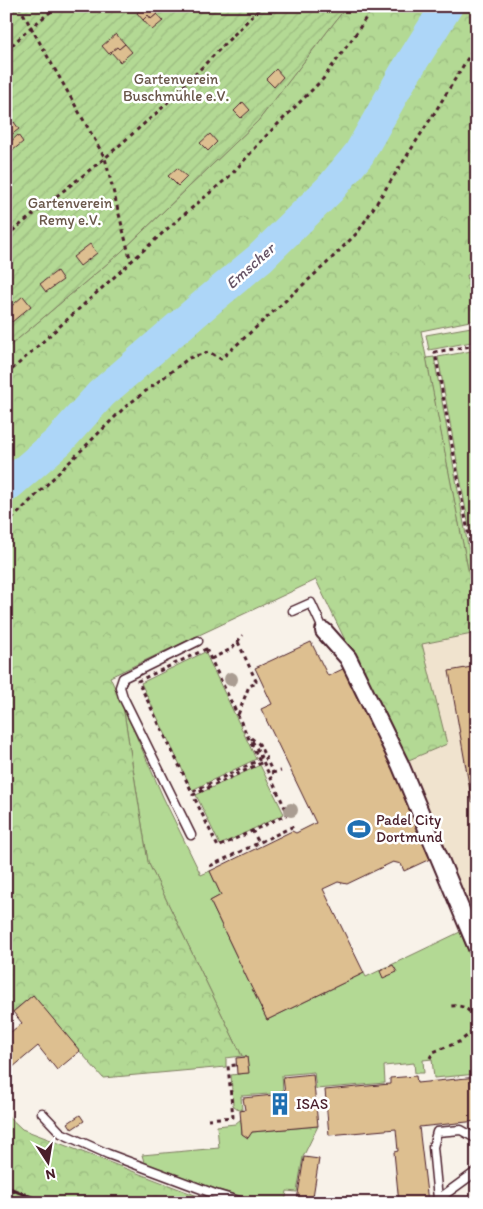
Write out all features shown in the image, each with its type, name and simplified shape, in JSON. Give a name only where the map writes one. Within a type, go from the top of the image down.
[{"type":"street","points":[[324,631],[348,658],[395,755],[477,948]]},
{"type":"lane","points":[[293,611],[311,603],[324,631]]},
{"type":"lane","points":[[191,835],[123,697],[120,687],[124,678],[198,641]]},
{"type":"lane","points":[[42,1113],[61,1133],[100,1151],[215,1194],[245,1203]]},
{"type":"lane","points":[[436,1201],[433,1147],[437,1132],[461,1130],[477,1139]]},
{"type":"lane","points":[[436,1201],[477,1171]]},
{"type":"path","points":[[19,6],[105,158],[131,262]]},
{"type":"path","points":[[6,51],[30,28],[58,6]]},
{"type":"path","points":[[6,236],[105,158],[162,108],[262,6]]},
{"type":"path","points":[[6,375],[231,175],[265,137],[323,79],[373,6]]},
{"type":"path","points":[[6,525],[125,408],[189,358],[209,352],[221,359],[326,264],[358,232],[477,43]]},
{"type":"path","points":[[477,345],[435,352],[477,581]]},
{"type":"path","points":[[211,659],[231,649],[243,635]]},
{"type":"path","points":[[238,642],[257,683],[249,686],[238,715]]},
{"type":"path","points":[[206,649],[238,715],[259,760],[192,792],[138,681],[206,649]]},
{"type":"path","points":[[248,737],[270,773]]},
{"type":"path","points":[[248,737],[258,744],[288,814],[218,846],[194,795],[263,762]]},
{"type":"path","points":[[270,773],[281,771]]},
{"type":"path","points":[[210,866],[294,826]]},
{"type":"path","points":[[252,830],[258,843]]},
{"type":"path","points":[[430,1058],[433,1052],[459,1042],[472,1032],[473,1018],[467,1009],[460,1005],[451,1006]]},
{"type":"path","points":[[208,1119],[233,1118],[228,1066],[236,1065]]},
{"type":"shaded area","points":[[477,633],[477,937],[404,762],[447,744],[421,644]]},
{"type":"green space","points":[[6,6],[347,6],[258,121],[121,252],[6,349]]},
{"type":"green space","points":[[347,6],[477,6],[477,273],[467,275],[475,320],[421,331],[477,615],[477,633],[422,644],[447,744],[404,762],[316,580],[110,677],[123,706],[148,862],[242,1056],[226,1058],[226,1067],[103,1078],[32,996],[6,1017],[6,349],[121,252],[258,121]]},
{"type":"green space","points":[[477,326],[477,341],[429,350],[426,335]]},
{"type":"green space","points":[[477,350],[477,571],[438,357]]},
{"type":"green space","points":[[434,357],[477,596],[477,615],[426,358]]},
{"type":"green space","points":[[205,652],[256,759],[192,790],[141,683]]},
{"type":"green space","points":[[123,706],[163,797],[201,875],[210,871],[221,895],[210,901],[267,1020],[364,973],[366,977],[460,932],[477,973],[477,1074],[434,1078],[432,1059],[423,1060],[424,1073],[415,1073],[414,1063],[384,1066],[385,1083],[316,1089],[314,1072],[282,1075],[283,1093],[241,1096],[242,1110],[233,1105],[231,1075],[248,1073],[247,1057],[242,1056],[148,862]]},
{"type":"green space","points":[[260,765],[284,814],[220,845],[196,795]]},
{"type":"green space","points":[[6,1114],[22,1129],[216,1203],[6,1203]]},
{"type":"green space","points":[[241,1119],[242,1134],[248,1138],[252,1132],[318,1126],[303,1157],[297,1192],[287,1191],[285,1203],[265,1203],[202,1185],[145,1165],[142,1155],[219,1148],[217,1126],[235,1124]]},
{"type":"building","points":[[144,6],[150,6],[157,14],[151,19],[148,15],[143,20],[137,13]]},
{"type":"building","points":[[157,14],[163,21],[152,30],[143,20],[148,15],[151,19]]},
{"type":"building","points":[[116,34],[125,44],[119,49],[117,47],[109,54],[102,46]]},
{"type":"building","points":[[125,44],[132,52],[120,62],[111,52]]},
{"type":"building","points":[[276,69],[283,77],[274,87],[266,79]]},
{"type":"building","points":[[243,102],[250,110],[241,118],[234,111]]},
{"type":"building","points":[[14,122],[19,129],[6,139],[6,128]]},
{"type":"building","points":[[210,134],[217,142],[208,151],[200,143]]},
{"type":"building","points":[[18,135],[23,142],[12,151],[7,145]]},
{"type":"building","points":[[177,168],[187,177],[178,186],[168,176]]},
{"type":"building","points":[[90,244],[97,253],[80,266],[73,257]]},
{"type":"building","points":[[57,271],[63,280],[46,292],[40,284]]},
{"type":"building","points":[[23,296],[31,306],[12,322],[6,315],[6,311]]},
{"type":"building","name":"Padel City Dortmund","points":[[311,642],[328,676],[345,668],[420,825],[415,827],[430,859],[404,871],[401,864],[393,862],[347,884],[338,882],[323,889],[364,973],[267,1020],[210,901],[221,895],[210,871],[292,831],[296,833],[316,823],[261,709],[272,704],[255,668]]},
{"type":"building","points":[[477,666],[477,801],[472,802],[449,671]]},
{"type":"building","points":[[393,965],[397,972],[383,978],[380,971]]},
{"type":"building","points":[[33,995],[80,1051],[57,1070],[38,1046],[6,1073],[6,1036],[22,1023],[13,1012]]},
{"type":"building","points":[[247,1057],[249,1073],[237,1074],[236,1058]]},
{"type":"building","name":"ISAS","points":[[313,1074],[318,1126],[252,1132],[248,1138],[242,1134],[240,1111],[245,1110],[243,1098],[285,1094],[283,1077]]},
{"type":"building","points":[[416,1076],[417,1083],[477,1077],[477,1121],[419,1127],[428,1202],[399,1203],[394,1152],[398,1151],[396,1129],[329,1135],[325,1090],[390,1084],[390,1078]]},
{"type":"building","points":[[80,1115],[84,1121],[72,1129],[68,1123]]},
{"type":"building","points":[[304,1157],[319,1159],[312,1203],[297,1200]]},
{"type":"waterway","name":"Emscher","points":[[6,487],[58,442],[101,394],[260,258],[330,189],[359,154],[403,76],[447,6]]},
{"type":"railway","points":[[6,1187],[46,1203]]},
{"type":"place","name":"Padel City Dortmund","points":[[359,829]]},
{"type":"place","name":"ISAS","points":[[280,1104]]},
{"type":"park label","name":"Gartenverein Buschmühle e.V.","points":[[176,88]]},
{"type":"park label","name":"Gartenverein Remy e.V.","points":[[70,212]]}]
